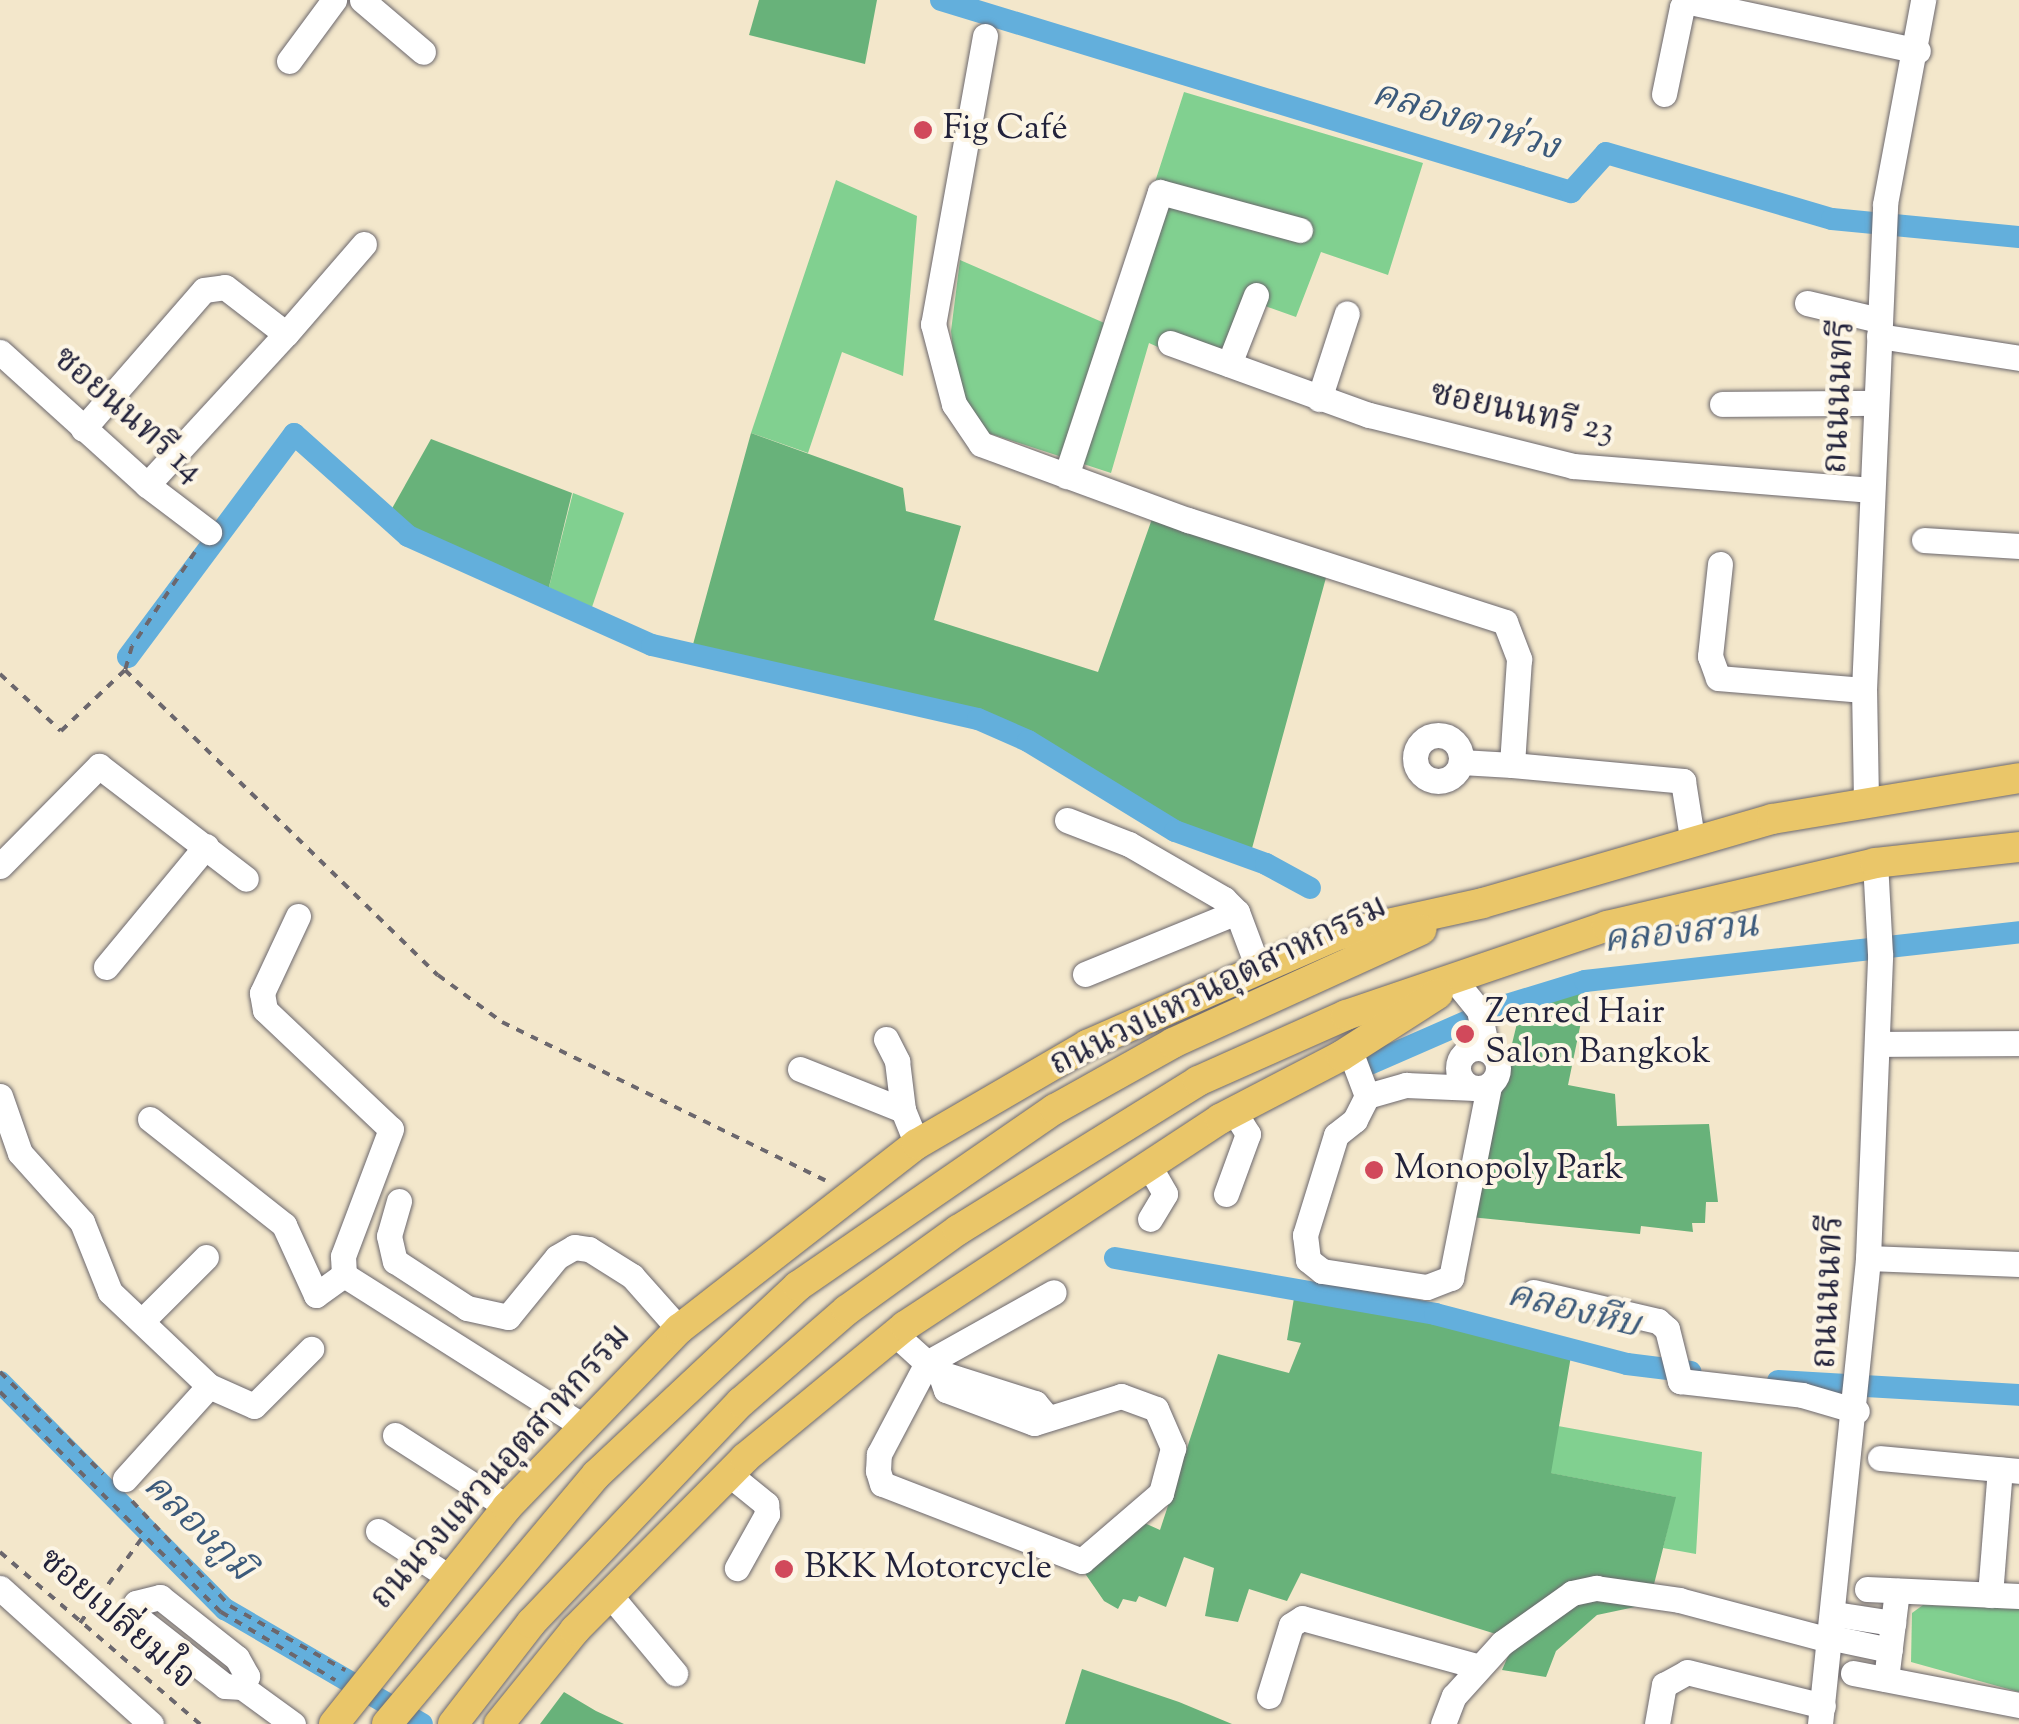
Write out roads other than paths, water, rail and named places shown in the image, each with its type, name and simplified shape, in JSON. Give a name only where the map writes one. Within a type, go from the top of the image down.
[{"type":"main road","name":"ถนนวงแหวนอุตสาหกรรม","points":[[334,1724],[359,1686],[507,1507],[581,1425],[679,1329],[916,1144],[1087,1045],[1338,935],[1483,902],[1692,838],[1866,801],[2019,778]]},
{"type":"main road","points":[[452,1724],[531,1622],[741,1402],[847,1310],[958,1230],[1198,1081],[1487,962],[1752,888],[1875,863],[2019,847]]},
{"type":"main road","name":"ถนนวงแหวนอุตสาหกรรม","points":[[387,1724],[492,1591],[596,1474],[700,1373],[798,1286],[1055,1109],[1173,1043],[1483,902]]},
{"type":"main road","points":[[499,1724],[610,1595],[730,1474],[895,1334],[1148,1164],[1234,1112],[1350,1050],[1487,962]]},
{"type":"street","points":[[289,61],[334,0]]},
{"type":"street","points":[[362,0],[423,52]]},
{"type":"street","name":"ถนนนนทรี","points":[[1866,801],[1864,690],[1885,216],[1918,51],[1922,0]]},
{"type":"street","points":[[1664,94],[1682,7],[1690,2],[1918,51]]},
{"type":"street","points":[[985,36],[938,278],[933,324],[940,368],[954,404],[981,444],[1505,622],[1519,658],[1512,765]]},
{"type":"street","points":[[1066,476],[1160,192],[1300,230]]},
{"type":"street","points":[[147,485],[364,244]]},
{"type":"street","points":[[83,429],[204,290],[225,287],[286,334]]},
{"type":"street","points":[[1229,364],[1256,295]]},
{"type":"street","points":[[1807,303],[1879,328],[2019,358]]},
{"type":"street","points":[[1319,399],[1347,313]]},
{"type":"street","name":"ซอยนนทรี 23","points":[[1170,344],[1319,399],[1573,466],[1872,490]]},
{"type":"street","name":"ซอยนนทรี 14","points":[[0,352],[147,485],[209,532]]},
{"type":"street","points":[[1722,404],[1876,404]]},
{"type":"street","points":[[1924,540],[2019,546]]},
{"type":"street","points":[[1720,564],[1710,656],[1718,678],[1864,690]]},
{"type":"street","points":[[1461,762],[1683,781],[1692,838]]},
{"type":"street","points":[[0,866],[98,766],[246,879]]},
{"type":"street","points":[[1067,820],[1129,844],[1237,912],[1258,968]]},
{"type":"street","points":[[106,967],[206,846]]},
{"type":"street","name":"ถนนนนทรี","points":[[1822,1715],[1859,1395],[1868,1258],[1880,944],[1875,863]]},
{"type":"street","points":[[1085,974],[1237,912]]},
{"type":"street","points":[[298,916],[262,993],[265,1010],[391,1129],[342,1256],[344,1275]]},
{"type":"street","points":[[1367,1096],[1406,1085],[1482,1087],[1498,1074],[1498,1060],[1488,1050],[1480,1014],[1456,982]]},
{"type":"street","points":[[886,1039],[898,1061],[903,1110],[916,1144]]},
{"type":"street","points":[[1878,1044],[2019,1043]]},
{"type":"street","points":[[1350,1050],[1367,1096],[1355,1120],[1336,1135],[1304,1235],[1308,1260],[1322,1271],[1426,1287],[1451,1278],[1482,1087]]},
{"type":"street","points":[[800,1069],[903,1110]]},
{"type":"street","points":[[0,1096],[20,1153],[82,1222],[110,1292],[209,1386],[254,1406],[311,1349]]},
{"type":"street","points":[[1226,1194],[1248,1134],[1234,1112]]},
{"type":"street","points":[[150,1118],[284,1225],[316,1294],[344,1275]]},
{"type":"street","points":[[1148,1164],[1164,1194],[1150,1220]]},
{"type":"street","points":[[400,1202],[389,1236],[395,1261],[467,1308],[508,1318],[558,1258],[574,1248],[589,1249],[632,1276],[679,1329]]},
{"type":"street","points":[[143,1320],[206,1257]]},
{"type":"street","points":[[1868,1258],[2019,1264]]},
{"type":"street","points":[[344,1275],[581,1425]]},
{"type":"street","points":[[895,1334],[933,1368],[946,1390],[1034,1423],[1121,1396],[1156,1410],[1171,1439],[1160,1492],[1082,1562],[882,1484],[879,1454],[933,1368],[1054,1292]]},
{"type":"street","points":[[1534,1292],[1658,1321],[1667,1329],[1674,1368],[1697,1387],[1802,1396],[1859,1395]]},
{"type":"street","points":[[120,1484],[209,1386]]},
{"type":"street","points":[[395,1435],[507,1507]]},
{"type":"street","points":[[1880,1458],[2010,1470],[1990,1595]]},
{"type":"street","points":[[730,1474],[766,1504],[767,1514],[736,1568]]},
{"type":"street","points":[[378,1531],[449,1576]]},
{"type":"street","points":[[0,1588],[151,1724]]},
{"type":"street","points":[[1443,1724],[1476,1666],[1572,1593],[1596,1588],[1834,1631],[1890,1650]]},
{"type":"street","points":[[1867,1589],[2019,1596]]},
{"type":"street","points":[[1886,1679],[1897,1590]]},
{"type":"street","points":[[610,1595],[676,1673]]},
{"type":"street","points":[[1269,1696],[1291,1625],[1302,1618],[1476,1666]]},
{"type":"street","points":[[1834,1631],[1893,1623]]},
{"type":"street","points":[[1656,1724],[1664,1686],[1687,1672],[1822,1715]]},
{"type":"street","points":[[1853,1672],[2019,1705]]},
{"type":"street","points":[[242,1687],[293,1724]]},
{"type":"waterway","name":"คลองตาห่วง","points":[[941,0],[1571,192],[1606,153],[1832,219],[2019,237]]},
{"type":"waterway","points":[[128,657],[294,434],[408,536],[652,645],[978,719],[1028,741],[1175,831],[1266,864],[1310,888]]},
{"type":"waterway","name":"คลองสวน","points":[[1365,1066],[1500,1007],[1585,981],[2019,932]]},
{"type":"waterway","name":"คลองหีบ","points":[[1115,1258],[1435,1314],[1627,1364],[1691,1372]]},
{"type":"waterway","name":"คลองหีบ","points":[[1778,1381],[2019,1395]]},
{"type":"waterway","name":"คลองภูมิ","points":[[0,1382],[225,1609],[422,1724]]},
{"type":"place","name":"Fig Café","points":[[923,130]]},
{"type":"place","name":"Zenred Hair Salon Bangkok","points":[[1465,1034]]},
{"type":"place","name":"Monopoly Park","points":[[1374,1170]]},
{"type":"place","name":"BKK Motorcycle","points":[[784,1569]]}]
